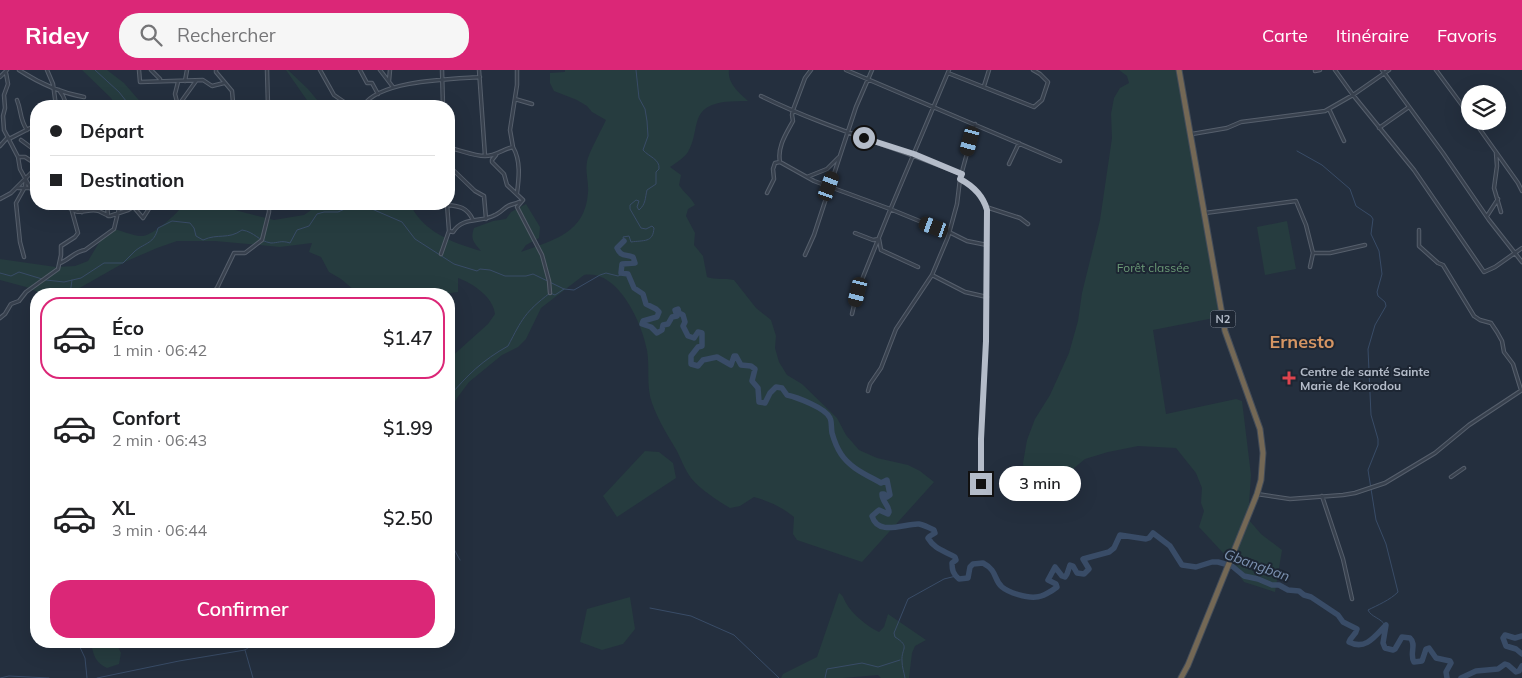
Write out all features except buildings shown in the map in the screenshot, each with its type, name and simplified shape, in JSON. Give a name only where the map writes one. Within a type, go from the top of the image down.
[{"type":"highway","name":"N2","points":[[1180,70],[1225,331],[1260,429],[1262,467],[1257,494],[1188,665],[1181,678]]},
{"type":"street","points":[[19,70],[45,86],[53,86],[64,96],[65,100]]},
{"type":"street","points":[[47,70],[53,86],[55,100]]},
{"type":"street","points":[[140,70],[140,82],[203,80],[212,86],[224,83]]},
{"type":"street","points":[[151,70],[161,80]]},
{"type":"street","points":[[185,81],[187,70]]},
{"type":"street","points":[[216,70],[224,83],[232,91],[233,100]]},
{"type":"street","points":[[267,70],[268,100]]},
{"type":"street","points":[[320,70],[334,95],[341,100]]},
{"type":"street","points":[[360,70],[367,83],[372,83],[378,94]]},
{"type":"street","points":[[380,70],[393,88]]},
{"type":"street","points":[[389,82],[390,70]]},
{"type":"street","points":[[442,70],[443,100]]},
{"type":"street","points":[[479,70],[486,156]]},
{"type":"street","points":[[517,70],[517,85],[510,130],[519,164],[517,193]]},
{"type":"street","points":[[780,162],[779,155],[783,140],[793,121],[793,110],[805,78],[811,70]]},
{"type":"street","points":[[846,70],[1060,161]]},
{"type":"street","points":[[804,256],[814,235],[856,107],[872,70]]},
{"type":"street","points":[[984,86],[990,70]]},
{"type":"street","points":[[852,314],[858,292],[890,209],[935,107],[948,71],[1034,107],[1042,100],[1048,82],[1034,70]]},
{"type":"street","points":[[1316,71],[1320,70]]},
{"type":"street","points":[[1335,70],[1414,170],[1484,272],[1495,267],[1522,248]]},
{"type":"street","points":[[1190,134],[1228,128],[1241,122],[1329,109],[1353,95],[1383,72],[1389,70]]},
{"type":"street","points":[[1436,70],[1461,104]]},
{"type":"street","points":[[0,77],[7,72]]},
{"type":"street","points":[[7,72],[8,84],[4,95],[6,108],[2,129],[9,138],[18,157],[20,169],[30,186]]},
{"type":"street","points":[[1383,72],[1443,153],[1486,216],[1522,262]]},
{"type":"street","points":[[368,100],[393,88],[410,84],[480,77]]},
{"type":"street","points":[[183,100],[197,81]]},
{"type":"street","points":[[176,100],[175,94],[178,82]]},
{"type":"street","points":[[57,89],[70,95],[84,97]]},
{"type":"street","points":[[762,96],[848,133],[914,154],[962,174]]},
{"type":"street","points":[[515,99],[532,104]]},
{"type":"street","points":[[17,100],[20,107],[20,120],[27,130]]},
{"type":"street","points":[[1379,128],[1409,107]]},
{"type":"street","points":[[1329,109],[1344,141]]},
{"type":"street","points":[[868,391],[870,384],[881,368],[896,329],[932,275],[949,232],[957,204],[960,179],[975,124]]},
{"type":"street","points":[[0,146],[9,138],[30,128]]},
{"type":"street","points":[[1480,130],[1522,191]]},
{"type":"street","points":[[21,140],[30,146]]},
{"type":"street","points":[[1010,164],[1019,143]]},
{"type":"street","points":[[455,149],[486,156],[513,147]]},
{"type":"street","points":[[1495,151],[1497,166],[1494,188],[1502,212]]},
{"type":"street","points":[[496,154],[492,162],[504,174],[506,184],[522,200]]},
{"type":"street","points":[[807,177],[827,170],[840,156]]},
{"type":"street","points":[[18,157],[25,157],[30,160]]},
{"type":"street","points":[[780,162],[807,177],[829,186],[949,232],[967,241],[987,245]]},
{"type":"street","points":[[768,193],[774,178],[773,168],[776,163],[780,162]]},
{"type":"street","points":[[455,172],[475,191],[484,196],[486,219]]},
{"type":"street","points":[[0,199],[16,188],[30,175]]},
{"type":"street","points":[[24,257],[20,242],[16,203],[26,187],[26,179]]},
{"type":"street","points":[[960,179],[982,196],[986,206],[986,341],[981,439],[981,484]]},
{"type":"street","points":[[16,188],[30,188]]},
{"type":"street","points":[[449,231],[453,232],[465,221],[482,220],[496,215],[509,205],[522,200]]},
{"type":"street","points":[[522,200],[516,208],[542,255],[550,293]]},
{"type":"street","points":[[1486,216],[1498,200]]},
{"type":"street","points":[[1204,213],[1296,201],[1306,225],[1313,253],[1310,267]]},
{"type":"street","points":[[455,206],[461,206],[468,211],[473,220]]},
{"type":"street","points":[[986,206],[1020,218],[1028,224]]},
{"type":"street","points":[[71,210],[82,212],[98,210],[108,216],[118,214],[124,210]]},
{"type":"street","points":[[32,288],[58,269],[61,246],[78,233],[71,210]]},
{"type":"street","points":[[108,210],[108,216]]},
{"type":"street","points":[[60,263],[85,250],[114,229],[119,210]]},
{"type":"street","points":[[137,210],[144,218],[149,210]]},
{"type":"street","points":[[217,288],[234,253],[245,253],[262,240],[269,210]]},
{"type":"street","points":[[441,254],[449,231],[447,210]]},
{"type":"street","points":[[1257,494],[1290,499],[1355,492],[1386,483],[1427,459],[1469,425],[1521,390],[1513,364],[1504,352],[1498,332],[1491,323],[1474,316],[1443,265],[1438,263],[1419,246],[1419,230]]},
{"type":"street","points":[[856,232],[873,240],[879,240]]},
{"type":"street","points":[[879,240],[881,250],[918,267]]},
{"type":"street","points":[[1313,253],[1330,253],[1365,245]]},
{"type":"street","points":[[932,275],[965,292],[986,297]]},
{"type":"street","points":[[0,318],[11,304],[19,301],[30,289]]},
{"type":"street","points":[[1451,477],[1464,468]]},
{"type":"street","points":[[1322,496],[1343,559],[1352,599]]},
{"type":"green space","points":[[82,70],[107,70],[124,83],[139,100],[112,100]]},
{"type":"green space","points":[[286,70],[308,89],[317,100],[307,100]]},
{"type":"green space","points":[[565,70],[729,70],[732,83],[748,101],[724,102],[705,109],[697,121],[692,144],[688,152],[670,167],[681,175],[679,185],[695,205],[688,209],[686,216],[695,233],[694,245],[703,256],[707,277],[734,280],[756,308],[771,320],[776,336],[775,348],[779,362],[787,375],[802,384],[837,418],[846,435],[859,450],[877,458],[908,465],[920,471],[934,482],[862,562],[797,540],[793,534],[794,517],[765,500],[754,497],[740,506],[730,508],[709,494],[691,478],[660,422],[652,403],[649,390],[647,350],[634,313],[618,289],[607,280],[596,275],[584,275],[541,308],[526,339],[518,347],[502,355],[469,382],[455,402],[455,354],[488,324],[495,314],[491,302],[482,292],[458,278],[458,292],[455,292],[455,288],[352,288],[329,272],[321,257],[309,252],[312,243],[280,247],[215,241],[177,241],[127,261],[80,288],[30,289],[0,280],[0,259],[56,267],[75,266],[88,261],[103,236],[112,229],[143,236],[166,223],[179,210],[235,210],[274,220],[304,215],[311,210],[414,210],[423,222],[440,235],[481,251],[473,238],[474,228],[493,221],[506,219],[511,212],[526,204],[540,227],[539,238],[526,245],[521,252],[556,239],[566,233],[581,217],[586,207],[588,193],[587,162],[606,120],[577,100],[554,91],[550,83],[550,73],[565,72]]},
{"type":"green space","name":"Forêt classée","points":[[1119,70],[1182,70],[1222,304],[1219,317],[1153,330],[1166,414],[1236,399],[1242,401],[1251,475],[1248,519],[1261,534],[1282,550],[1275,592],[1244,582],[1226,556],[1199,527],[1204,511],[1201,503],[1202,488],[1196,473],[1176,448],[1138,446],[1108,452],[1085,459],[1062,478],[1039,477],[1024,471],[1023,463],[1027,440],[1035,419],[1050,395],[1069,353],[1078,321],[1082,293],[1100,220],[1112,138],[1111,114],[1114,98],[1120,88],[1129,83],[1127,76]]},
{"type":"green space","points":[[1287,221],[1296,269],[1265,275],[1257,227]]},
{"type":"green space","points":[[645,451],[659,452],[673,463],[676,478],[617,517],[603,496]]},
{"type":"green space","points":[[839,593],[856,616],[875,630],[879,632],[884,627],[888,614],[926,640],[915,646],[912,653],[909,678],[881,678],[878,675],[843,678],[781,678],[783,674],[817,657]]},
{"type":"green space","points":[[630,597],[635,629],[623,644],[602,650],[580,642],[587,609]]},
{"type":"green space","points":[[93,648],[118,648],[121,653],[119,664],[107,668],[97,661]]},
{"type":"waterway","points":[[95,70],[125,100]]},
{"type":"waterway","name":"Gbangban","points":[[624,240],[623,237],[629,236],[631,242],[647,240],[652,236],[654,228],[652,226],[646,229],[641,228],[630,209],[630,205],[636,200],[639,201],[637,207],[639,210],[641,208],[645,201],[647,190],[656,184],[656,172],[659,169],[656,160],[643,150],[648,136],[647,121],[645,109],[639,98],[636,70]]},
{"type":"waterway","points":[[1297,151],[1322,165],[1350,189],[1356,206],[1373,219],[1371,234],[1379,251],[1382,274],[1377,292],[1386,306],[1375,325],[1368,349],[1371,415],[1378,439],[1378,445],[1368,470],[1376,520],[1386,544],[1398,592],[1388,600],[1368,610],[1385,625]]},
{"type":"waterway","points":[[46,280],[64,282],[81,278],[104,263],[123,263],[135,251],[152,240],[158,228],[172,221],[190,223],[194,228],[196,236],[203,240],[232,235],[242,230],[267,242],[290,243],[297,230],[309,226],[317,214],[342,210]]},
{"type":"waterway","points":[[374,210],[402,222],[415,239],[454,264],[477,271],[480,269],[490,270],[505,276],[533,274],[564,289],[574,290],[606,273],[618,276],[623,274]]},
{"type":"waterway","name":"Gbangban","points":[[624,241],[617,248],[622,254],[633,257],[635,263],[622,264],[621,273],[628,274],[634,288],[643,294],[646,304],[659,312],[657,317],[643,321],[642,324],[651,327],[657,333],[662,330],[663,325],[668,324],[672,317],[677,316],[675,310],[678,309],[679,313],[683,315],[685,322],[683,326],[688,336],[694,338],[698,332],[702,333],[702,346],[698,347],[691,356],[691,364],[698,366],[703,360],[717,357],[731,365],[734,356],[736,356],[741,365],[751,366],[755,369],[752,381],[758,388],[759,402],[765,403],[770,393],[776,387],[782,388],[787,395],[823,410],[830,418],[832,433],[845,459],[859,471],[881,483],[887,480],[890,495],[887,497],[882,494],[889,512],[888,514],[879,510],[872,516],[875,522],[880,526],[892,528],[919,524],[934,530],[935,533],[928,538],[937,548],[955,557],[956,560],[952,563],[952,568],[954,574],[959,579],[968,578],[970,567],[973,564],[983,563],[991,569],[999,584],[1005,589],[1023,596],[1038,597],[1047,594],[1057,587],[1056,584],[1048,580],[1055,567],[1065,577],[1070,565],[1073,566],[1077,573],[1084,574],[1089,569],[1083,559],[1109,552],[1114,548],[1120,535],[1146,539],[1153,533],[1170,546],[1182,565],[1196,567],[1218,562],[1232,566],[1244,576],[1272,585],[1279,585],[1288,590],[1299,591],[1311,597],[1338,615],[1343,622],[1357,629],[1349,642],[1361,645],[1366,643],[1386,625],[1383,643],[1385,648],[1393,650],[1402,637],[1410,638],[1413,643],[1412,656],[1414,662],[1422,661],[1426,649],[1429,648],[1436,658],[1450,661],[1451,663],[1446,672],[1447,678]]},
{"type":"waterway","points":[[0,273],[11,276],[19,272],[42,279]]},
{"type":"waterway","points":[[71,288],[72,280]]},
{"type":"waterway","points":[[455,390],[476,368],[508,346],[521,322],[535,305],[550,293],[555,295],[564,289]]},
{"type":"waterway","points":[[455,551],[460,560]]},
{"type":"waterway","points":[[905,678],[902,661],[904,646],[895,637],[894,633],[908,599],[944,579],[956,576]]},
{"type":"waterway","points":[[650,608],[691,616],[734,635],[779,678]]},
{"type":"waterway","name":"Gbangban","points":[[1522,636],[1515,638],[1505,635],[1503,638],[1506,646],[1516,649],[1522,654]]},
{"type":"waterway","points":[[80,648],[85,658],[87,678]]},
{"type":"waterway","points":[[97,678],[248,648]]},
{"type":"waterway","points":[[245,650],[253,678]]},
{"type":"waterway","points":[[825,678],[827,669],[862,663],[878,667],[900,660]]},
{"type":"waterway","name":"Gbangban","points":[[1461,678],[1476,671],[1498,669],[1505,664],[1516,672],[1522,666]]},
{"type":"waterway","points":[[0,678],[9,676],[49,678]]},
{"type":"place","name":"Centre de santé Sainte Marie de Korodou","points":[[1289,378]]},
{"type":"district","name":"Ernesto","points":[[1302,341]]},
{"type":"route","points":[[864,138],[914,154],[962,174],[960,179],[982,196],[985,203],[987,210],[986,341],[981,439],[981,484]]}]
